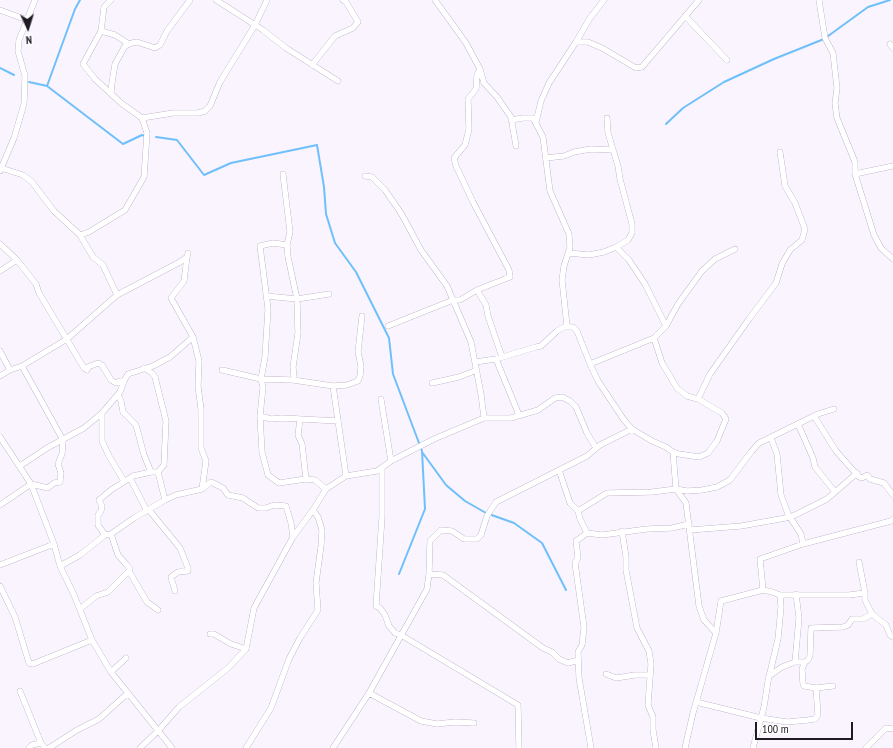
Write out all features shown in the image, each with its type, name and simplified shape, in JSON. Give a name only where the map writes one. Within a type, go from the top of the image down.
[{"type":"street","points":[[35,0],[19,40],[18,51],[25,76],[24,104],[14,138],[1,169],[23,175],[32,182],[54,211],[80,235],[93,257],[103,265],[117,295]]},
{"type":"street","points":[[80,235],[90,232],[125,210],[144,177],[147,132],[142,118],[121,103],[95,79],[83,64],[100,31],[104,7],[111,0]]},
{"type":"street","points":[[111,93],[115,64],[125,46],[137,42],[155,48],[160,45],[167,31],[190,0]]},
{"type":"street","points":[[216,0],[255,25],[286,48],[338,81]]},
{"type":"street","points":[[142,118],[173,113],[198,114],[205,111],[210,106],[220,82],[255,25],[267,0]]},
{"type":"street","points":[[312,65],[335,36],[353,28],[358,22],[346,2],[343,0]]},
{"type":"street","points":[[435,0],[466,43],[480,69],[484,83],[511,117],[516,146]]},
{"type":"street","points":[[536,122],[541,101],[549,83],[604,0]]},
{"type":"street","points":[[576,42],[588,42],[602,48],[636,68],[642,67],[699,0]]},
{"type":"street","points":[[819,0],[825,38],[833,53],[837,88],[835,103],[837,118],[855,162],[855,174],[874,235],[881,248],[893,259]]},
{"type":"street","points":[[0,10],[27,20]]},
{"type":"street","points":[[685,16],[727,60]]},
{"type":"street","points":[[100,31],[115,35],[129,44]]},
{"type":"street","points":[[388,326],[453,300],[460,300],[477,290],[510,277],[509,270],[473,202],[456,166],[454,158],[465,145],[469,129],[468,99],[476,89],[477,75],[480,69]]},
{"type":"street","points":[[511,120],[533,118],[543,137],[550,191],[569,234],[569,253],[564,266],[562,280],[567,326]]},
{"type":"street","points":[[569,253],[589,255],[604,252],[628,240],[632,233],[632,224],[618,166],[608,133],[607,118]]},
{"type":"street","points":[[546,158],[564,156],[574,152],[591,149],[613,150]]},
{"type":"street","points":[[698,399],[710,374],[776,283],[782,264],[790,250],[802,240],[805,229],[795,203],[785,186],[780,152]]},
{"type":"street","points":[[855,174],[893,166]]},
{"type":"street","points":[[283,174],[290,232],[288,257],[297,299],[298,334],[293,367],[293,380]]},
{"type":"street","points":[[365,176],[372,177],[385,190],[401,213],[421,250],[447,286],[471,342],[484,418]]},
{"type":"street","points":[[288,245],[273,243],[260,246],[268,309],[265,357],[261,378],[263,387],[260,416],[262,452],[268,475],[278,483],[306,479],[315,480],[326,489]]},
{"type":"street","points":[[0,244],[17,260],[36,284],[39,293],[84,368],[87,370],[88,367],[98,363],[102,365],[111,380],[116,383],[124,381]]},
{"type":"street","points":[[616,247],[629,260],[645,284],[666,326]]},
{"type":"street","points":[[590,364],[654,338],[666,326],[678,304],[702,270],[715,259],[735,249]]},
{"type":"street","points":[[0,376],[10,370],[22,366],[67,338],[117,295],[180,262],[187,255],[184,281],[171,298],[192,337],[199,361],[198,386],[201,409],[201,448],[206,461],[202,489]]},
{"type":"street","points":[[0,271],[17,260]]},
{"type":"street","points":[[477,290],[486,305],[499,358],[519,415]]},
{"type":"street","points":[[266,296],[297,299],[329,294]]},
{"type":"street","points":[[222,370],[261,378],[293,380],[333,386],[347,385],[358,381],[360,376],[358,352],[362,316]]},
{"type":"street","points":[[475,362],[499,358],[540,346],[558,331],[567,326],[573,327],[590,364],[608,397],[632,429],[673,452],[699,457],[708,453],[718,441],[726,419],[722,413],[698,399],[687,396],[677,388],[662,363],[654,338]]},
{"type":"street","points":[[20,466],[46,448],[84,428],[102,413],[118,395],[128,374],[153,366],[170,357],[192,337]]},
{"type":"street","points":[[0,351],[10,370]]},
{"type":"street","points":[[0,505],[31,484],[48,488],[60,482],[62,473],[58,464],[62,454],[63,440],[22,366]]},
{"type":"street","points":[[144,368],[152,373],[154,377],[166,420],[164,465],[158,472],[133,476],[111,490],[99,500],[102,506],[98,515],[98,525],[108,535],[118,555],[130,570],[129,571],[147,602],[158,610]]},
{"type":"street","points":[[432,382],[459,377],[477,370]]},
{"type":"street","points":[[333,386],[346,476]]},
{"type":"street","points":[[118,395],[123,412],[136,425],[144,455],[151,472]]},
{"type":"street","points":[[140,748],[158,731],[179,706],[228,668],[246,649],[254,608],[293,537],[326,489],[346,476],[377,471],[391,461],[442,435],[484,418],[511,418],[538,410],[555,398],[562,398],[570,401],[576,407],[587,433],[596,448]]},
{"type":"street","points":[[382,399],[391,461]]},
{"type":"street","points":[[578,511],[607,493],[652,492],[676,489],[687,491],[717,487],[730,480],[751,452],[760,443],[814,416],[834,409]]},
{"type":"street","points":[[102,413],[102,441],[108,456],[124,481]]},
{"type":"street","points":[[260,416],[271,419],[282,418],[338,421]]},
{"type":"street","points":[[814,416],[836,451],[859,477],[862,478],[867,475],[870,479],[884,482],[893,496]]},
{"type":"street","points":[[300,420],[298,435],[302,444],[306,479]]},
{"type":"street","points":[[798,424],[816,467],[835,492]]},
{"type":"street","points":[[333,748],[369,694],[427,589],[430,541],[441,530],[452,532],[464,539],[477,539],[481,535],[487,516],[496,502],[587,456],[596,448],[632,429]]},
{"type":"street","points":[[0,437],[31,484],[54,544],[60,566],[80,609],[92,640],[111,672],[172,748]]},
{"type":"street","points":[[771,438],[777,454],[781,495],[791,517],[802,534],[803,544]]},
{"type":"street","points":[[673,452],[676,489],[686,503],[699,606],[704,620],[716,633]]},
{"type":"street","points":[[382,468],[382,517],[376,606],[386,615],[389,626],[395,633],[401,635],[518,704],[519,748]]},
{"type":"street","points":[[559,470],[570,502],[578,511],[587,533]]},
{"type":"street","points":[[158,472],[165,500]]},
{"type":"street","points":[[591,748],[579,678],[578,652],[582,645],[584,627],[575,563],[578,558],[576,540],[587,533],[602,535],[622,531],[741,526],[791,517],[827,498],[857,473]]},
{"type":"street","points":[[130,478],[148,510],[180,548],[188,568],[188,571],[178,572],[171,577],[175,591]]},
{"type":"street","points":[[60,566],[80,555],[108,535],[165,500],[176,495],[202,489],[211,482],[223,488],[228,495],[243,498],[258,508],[266,508],[274,505],[286,506],[292,523],[293,537]]},
{"type":"street","points":[[246,748],[271,708],[289,659],[300,638],[318,610],[316,583],[322,530],[318,517],[313,510]]},
{"type":"street","points":[[762,590],[760,559],[803,544],[891,521],[893,519]]},
{"type":"street","points":[[622,531],[637,628],[649,651],[650,675],[648,705],[653,717],[653,730],[656,748]]},
{"type":"street","points":[[0,565],[54,544]]},
{"type":"street","points":[[859,562],[865,600],[872,614],[886,625],[890,635],[893,637]]},
{"type":"street","points":[[80,609],[96,596],[108,592],[129,571]]},
{"type":"street","points":[[429,574],[442,575],[543,648],[552,652],[559,659],[578,664]]},
{"type":"street","points":[[0,586],[15,617],[29,663],[33,664],[92,640]]},
{"type":"street","points":[[685,748],[696,702],[716,633],[721,601],[762,590],[780,595],[849,595],[865,593]]},
{"type":"street","points":[[795,662],[799,618],[796,594]]},
{"type":"street","points":[[753,748],[764,707],[769,676],[778,638],[781,607],[780,595]]},
{"type":"street","points":[[833,686],[816,688],[807,687],[803,684],[802,669],[810,656],[811,628],[843,627],[848,625],[852,619],[863,619],[872,614]]},
{"type":"street","points":[[210,634],[214,634],[231,644],[246,649]]},
{"type":"street","points":[[111,672],[126,658]]},
{"type":"street","points":[[769,676],[782,667],[795,662],[805,662]]},
{"type":"street","points":[[606,674],[616,678],[650,675]]},
{"type":"street","points":[[696,702],[761,718],[787,722],[815,719],[818,715],[816,688]]},
{"type":"street","points":[[20,691],[41,743],[45,748]]},
{"type":"street","points":[[49,748],[77,730],[99,719],[128,693]]},
{"type":"street","points":[[369,694],[421,721],[437,724],[455,722],[474,723]]},
{"type":"street","points":[[866,748],[886,728],[893,729]]},
{"type":"street","points":[[29,748],[32,745],[41,743]]},
{"type":"waterway","points":[[47,86],[75,9],[80,0]]},
{"type":"waterway","points":[[666,124],[683,108],[724,82],[774,59],[824,39],[868,7],[890,0]]},
{"type":"waterway","points":[[0,68],[14,75]]},
{"type":"waterway","points":[[29,82],[47,86],[123,144],[142,135],[145,136]]},
{"type":"waterway","points":[[156,137],[177,140],[204,175],[231,163],[317,145],[324,187],[326,214],[335,243],[356,272],[389,338],[393,374],[422,451],[425,509],[399,574]]},
{"type":"waterway","points":[[422,452],[446,485],[465,501],[486,513],[514,523],[542,543],[566,590]]}]
